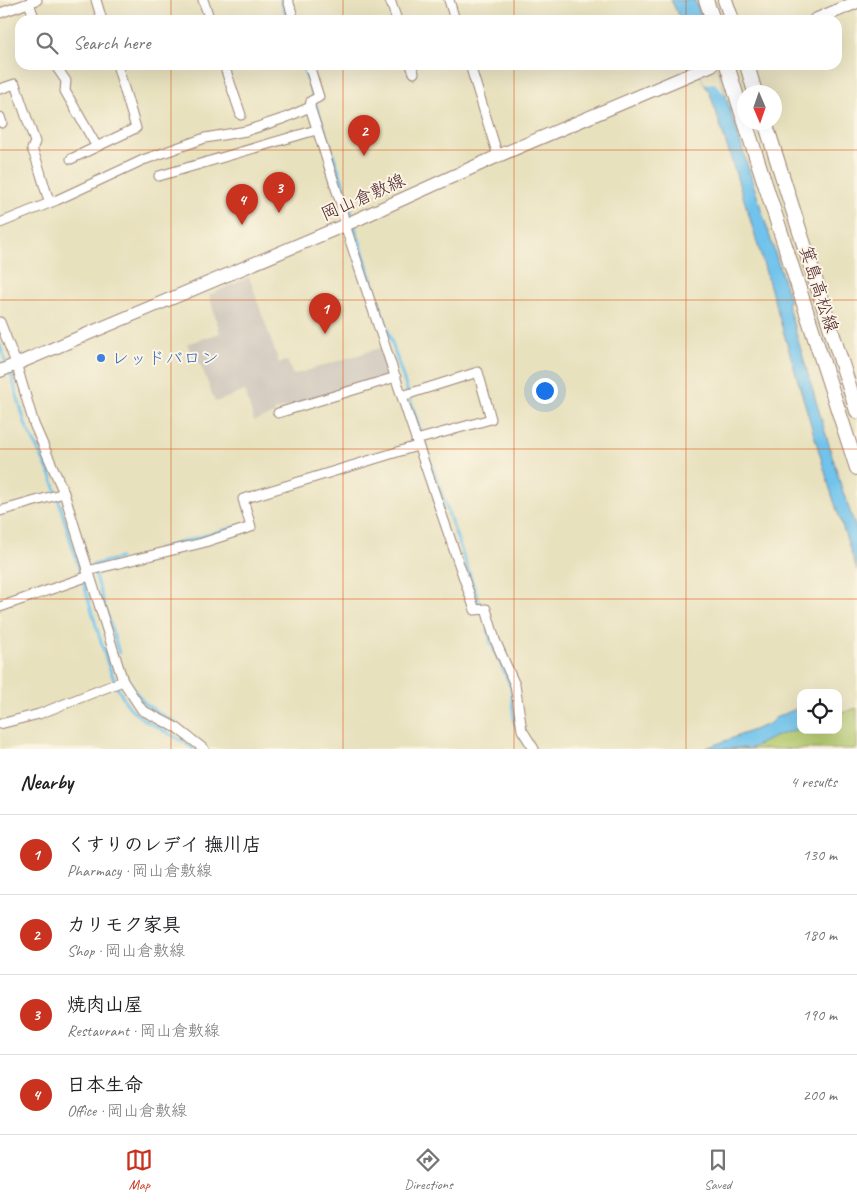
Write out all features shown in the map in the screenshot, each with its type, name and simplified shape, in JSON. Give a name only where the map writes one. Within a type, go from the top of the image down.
[{"type":"main road","points":[[706,0],[711,15]]},
{"type":"main road","points":[[725,0],[730,15]]},
{"type":"main road","points":[[827,15],[857,2]]},
{"type":"main road","name":"岡山倉敷線","points":[[8,367],[701,70]]},
{"type":"main road","name":"箕島高松線","points":[[729,70],[737,96]]},
{"type":"main road","points":[[748,70],[753,85]]},
{"type":"main road","name":"箕島高松線","points":[[748,130],[857,468]]},
{"type":"main road","name":"箕島高松線","points":[[768,130],[857,412]]},
{"type":"street","points":[[96,0],[100,15]]},
{"type":"street","points":[[203,0],[208,15]]},
{"type":"street","points":[[288,0],[292,15]]},
{"type":"street","points":[[390,0],[395,15]]},
{"type":"street","points":[[449,0],[454,15]]},
{"type":"street","points":[[0,13],[33,2],[34,15]]},
{"type":"street","points":[[58,70],[66,81],[65,91],[97,147]]},
{"type":"street","points":[[71,159],[136,128],[119,70]]},
{"type":"street","points":[[226,70],[241,115]]},
{"type":"street","points":[[0,222],[50,203],[143,160],[205,138],[254,128],[285,118],[319,97],[311,70]]},
{"type":"street","points":[[472,70],[498,156]]},
{"type":"street","points":[[0,89],[14,84],[35,142],[32,149],[39,165],[39,173],[50,203]]},
{"type":"street","points":[[313,102],[316,130],[340,202],[350,222],[396,377],[406,395],[419,441],[475,610],[486,609],[495,640],[515,685],[522,730],[534,749]]},
{"type":"street","points":[[159,176],[316,130]]},
{"type":"street","points":[[0,322],[8,367],[34,424],[88,574],[118,683],[142,710],[177,728],[204,749]]},
{"type":"street","points":[[0,607],[88,574],[251,528],[243,499],[491,419],[478,372],[406,395]]},
{"type":"street","points":[[278,413],[396,377]]},
{"type":"street","points":[[0,511],[59,494]]},
{"type":"street","points":[[0,724],[40,714],[118,683]]},
{"type":"shaded area","points":[[249,277],[279,363],[287,361],[293,375],[383,347],[389,370],[387,376],[274,411],[275,414],[254,421],[245,391],[215,402],[202,368],[187,344],[220,333],[209,295]]},
{"type":"green space","points":[[857,708],[857,749],[724,749],[797,727],[797,734],[842,734],[842,713]]},
{"type":"water","points":[[671,0],[695,0],[700,15],[678,15]]},
{"type":"water","points":[[699,70],[718,70],[790,301],[787,303],[842,489],[857,531],[857,570],[831,492],[748,212],[710,93]]},
{"type":"water","points":[[797,709],[797,729],[779,735],[749,749],[704,749],[769,724],[775,718]]},
{"type":"pier","points":[[699,70],[718,70],[725,95],[715,83],[704,84]]},
{"type":"waterway","points":[[281,0],[286,15]]},
{"type":"waterway","points":[[304,70],[347,194],[353,218]]},
{"type":"waterway","points":[[354,224],[424,443],[481,607]]},
{"type":"waterway","points":[[0,345],[7,366]]},
{"type":"waterway","points":[[10,371],[26,426],[52,478],[107,662],[118,688],[128,706],[140,717],[186,743],[193,749]]},
{"type":"waterway","points":[[158,549],[239,526]]},
{"type":"waterway","points":[[119,653],[92,565],[120,558]]},
{"type":"waterway","points":[[488,630],[491,643],[511,688],[514,722],[528,749]]},
{"type":"waterway","points":[[125,675],[145,704],[176,723]]},
{"type":"place","name":"カリモク家具","points":[[364,156]]},
{"type":"place","name":"焼肉山屋","points":[[279,213]]},
{"type":"place","name":"日本生命","points":[[242,225]]},
{"type":"place","name":"くすりのレデイ 撫川店","points":[[325,334]]},
{"type":"place","name":"レッドバロン","points":[[101,358]]}]
